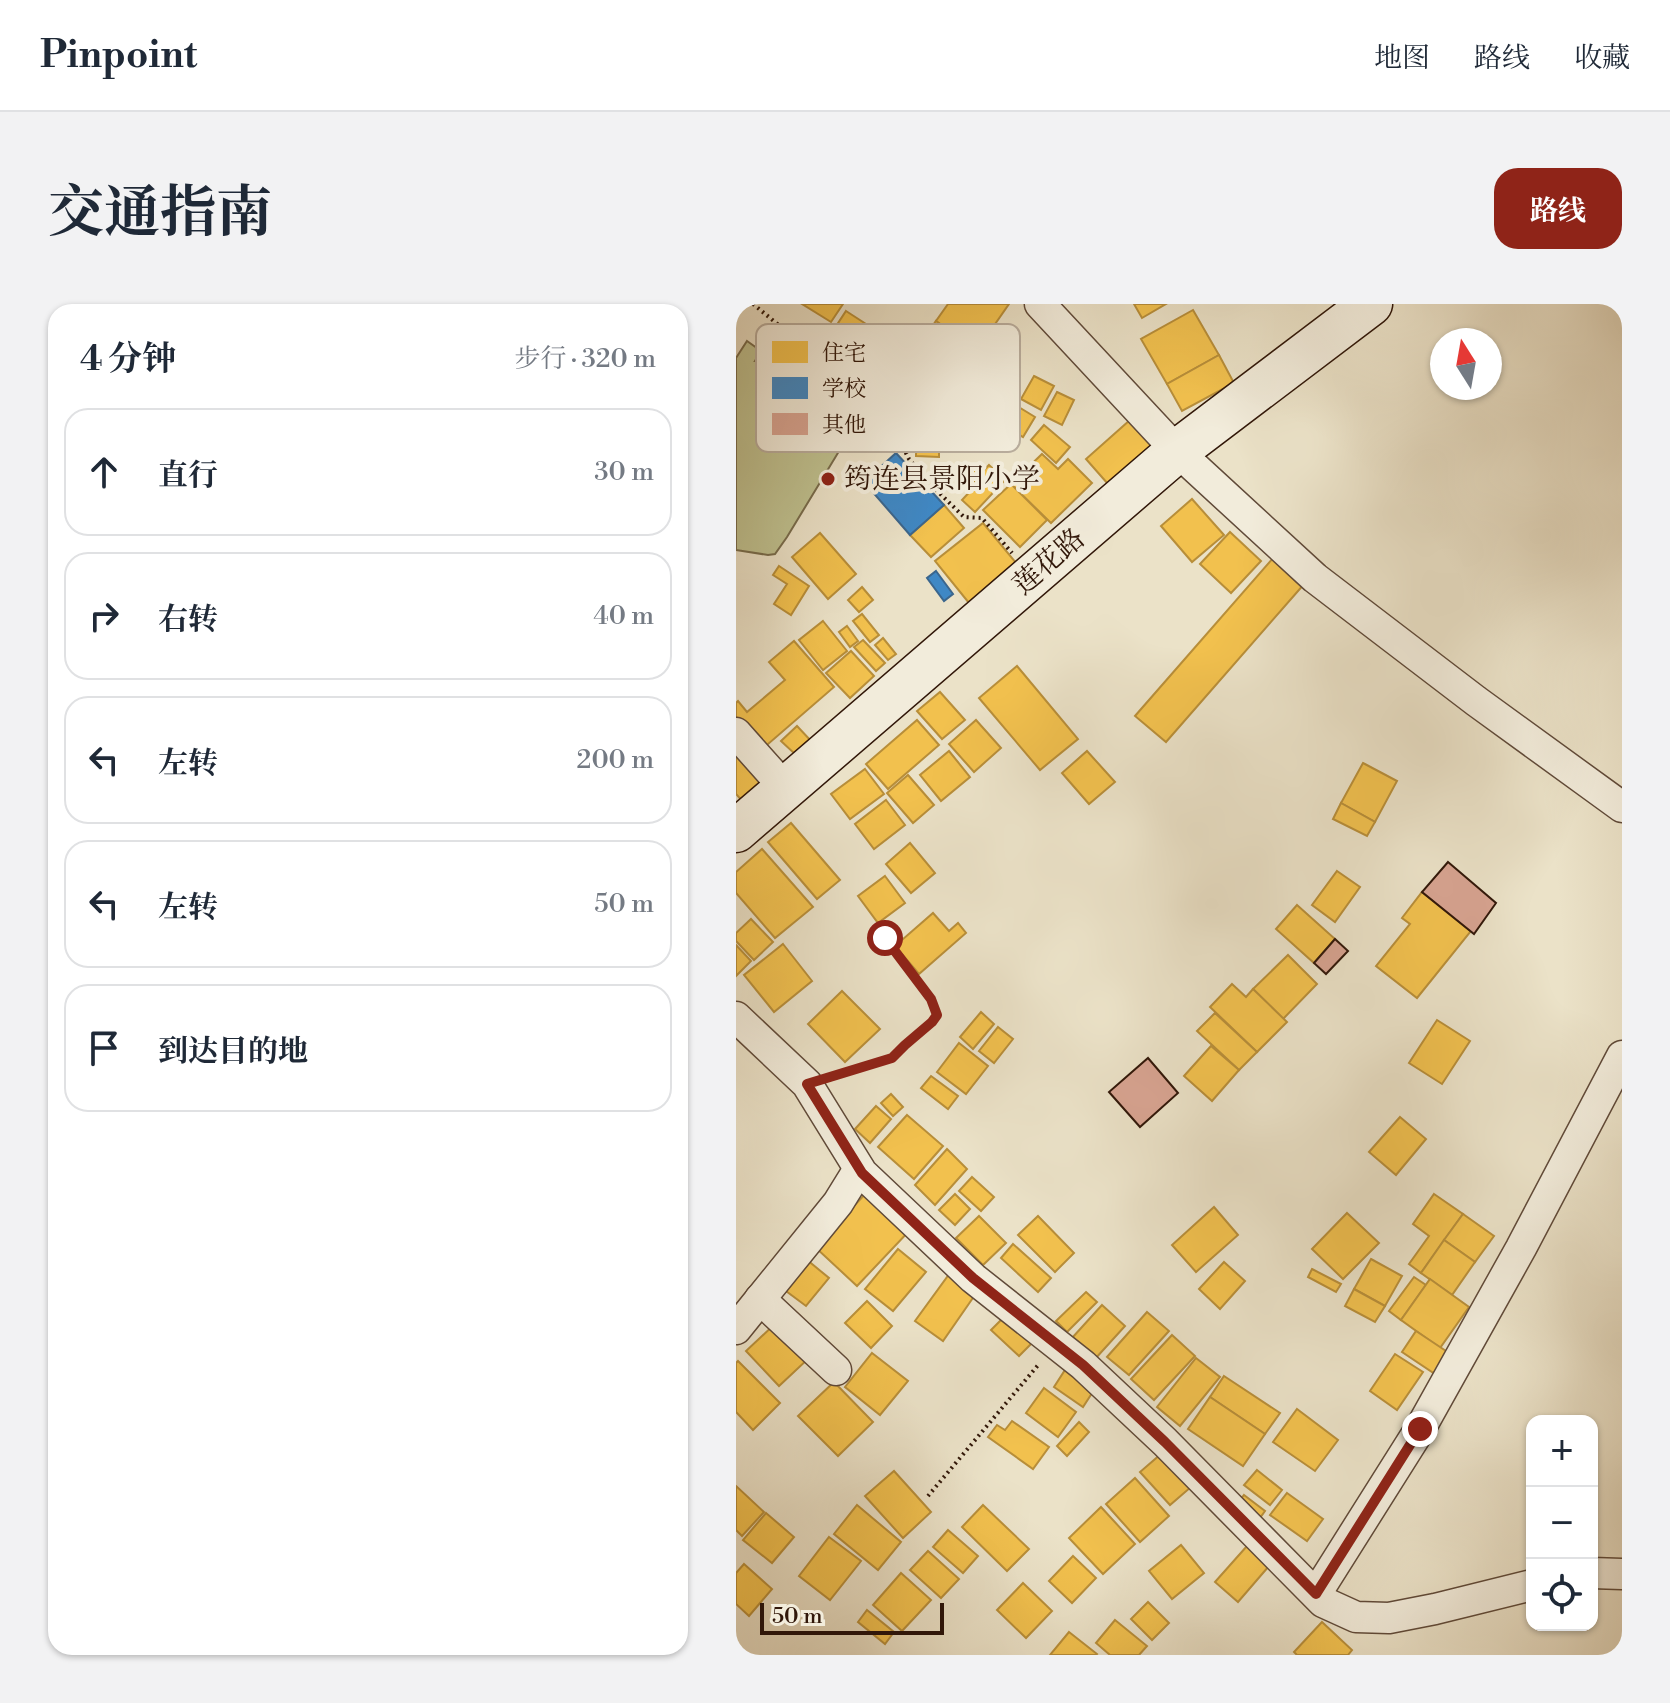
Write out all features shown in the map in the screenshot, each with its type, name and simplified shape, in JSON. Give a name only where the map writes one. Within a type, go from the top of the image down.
[{"type":"main road","name":"莲花路","points":[[736,831],[1177,451],[1352,310]]},
{"type":"street","points":[[1040,304],[1177,451],[1315,578],[1622,807]]},
{"type":"street","points":[[736,733],[785,788]]},
{"type":"street","points":[[736,1017],[807,1084],[859,1169],[973,1278],[1083,1365],[1165,1442],[1323,1602],[1356,1617],[1389,1618],[1526,1586]]},
{"type":"street","points":[[1316,1594],[1420,1429],[1521,1248],[1622,1056]]},
{"type":"street","points":[[736,1329],[838,1203],[859,1169]]},
{"type":"street","points":[[760,1299],[836,1370]]},
{"type":"street","points":[[1598,1573],[1622,1574]]},
{"type":"path","points":[[753,304],[777,324]]},
{"type":"path","points":[[905,452],[927,481],[964,517],[982,518],[1032,576]]},
{"type":"path","points":[[807,1084],[892,1058],[937,1015],[931,999],[885,938]]},
{"type":"path","points":[[928,1496],[1056,1344]]},
{"type":"green space","points":[[747,341],[756,347],[756,452],[839,452],[775,554],[736,550],[736,358]]},
{"type":"building: 住宅","points":[[802,304],[843,304],[831,322]]},
{"type":"building: 住宅","points":[[948,304],[1009,304],[995,324],[940,324],[936,321]]},
{"type":"building: 住宅","points":[[1134,304],[1166,304],[1142,318]]},
{"type":"building: 住宅","points":[[1193,310],[1219,355],[1167,384],[1141,339]]},
{"type":"building: 住宅","points":[[846,311],[866,324],[837,324]]},
{"type":"building: 住宅","points":[[1219,355],[1234,383],[1182,411],[1167,384]]},
{"type":"building: 住宅","points":[[1034,376],[1054,386],[1041,410],[1021,399]]},
{"type":"building: 住宅","points":[[1057,392],[1074,400],[1062,425],[1044,416]]},
{"type":"building: 住宅","points":[[1020,408],[1035,417],[1023,437],[1020,435]]},
{"type":"building: 住宅","points":[[1130,420],[1152,446],[1108,484],[1086,459]]},
{"type":"building: 住宅","points":[[1044,425],[1070,447],[1056,463],[1031,440]]},
{"type":"building: 住宅","points":[[916,452],[939,452],[939,457],[916,456]]},
{"type":"building: 住宅","points":[[1042,454],[1058,469],[1068,459],[1092,483],[1051,523],[1011,484]]},
{"type":"building: 住宅","points":[[989,465],[1005,480],[975,512],[962,500],[977,484],[969,476],[978,466],[983,471]]},
{"type":"building: 住宅","points":[[1011,484],[1047,520],[1020,547],[983,510]]},
{"type":"building: 住宅","points":[[1192,499],[1224,535],[1192,562],[1161,526]]},
{"type":"building: 住宅","points":[[944,505],[964,528],[931,557],[910,535]]},
{"type":"building: 住宅","points":[[983,523],[1017,564],[969,603],[935,561]]},
{"type":"building: 住宅","points":[[1230,532],[1261,561],[1231,593],[1200,564]]},
{"type":"building: 住宅","points":[[820,533],[856,574],[828,599],[792,557]]},
{"type":"building: 住宅","points":[[1274,557],[1305,583],[1166,742],[1135,716]]},
{"type":"building: 住宅","points":[[779,566],[809,586],[791,615],[774,604],[787,584],[773,575]]},
{"type":"building: 住宅","points":[[862,587],[873,600],[859,612],[848,600]]},
{"type":"building: 住宅","points":[[862,614],[879,635],[870,642],[853,621]]},
{"type":"building: 住宅","points":[[823,621],[847,651],[823,670],[799,640]]},
{"type":"building: 住宅","points":[[847,626],[858,641],[850,647],[839,632]]},
{"type":"building: 住宅","points":[[883,638],[896,654],[888,660],[875,645]]},
{"type":"building: 住宅","points":[[863,640],[885,663],[876,671],[854,647]]},
{"type":"building: 住宅","points":[[794,641],[834,687],[760,751],[736,723],[736,703],[738,701],[747,712],[785,680],[769,662]]},
{"type":"building: 住宅","points":[[851,651],[874,676],[850,698],[826,673]]},
{"type":"building: 住宅","points":[[1017,666],[1078,739],[1040,770],[979,698]]},
{"type":"building: 住宅","points":[[940,692],[965,720],[942,739],[917,711]]},
{"type":"building: 住宅","points":[[917,720],[939,745],[888,789],[866,764]]},
{"type":"building: 住宅","points":[[976,720],[1001,748],[974,772],[949,744]]},
{"type":"building: 住宅","points":[[797,726],[812,742],[797,756],[781,741]]},
{"type":"building: 住宅","points":[[736,749],[767,783],[745,804],[736,794]]},
{"type":"building: 住宅","points":[[949,751],[970,777],[941,801],[920,775]]},
{"type":"building: 住宅","points":[[1087,751],[1115,782],[1089,804],[1062,773]]},
{"type":"building: 住宅","points":[[1363,763],[1397,781],[1375,822],[1341,803]]},
{"type":"building: 住宅","points":[[865,769],[884,794],[850,819],[831,794]]},
{"type":"building: 住宅","points":[[908,775],[934,805],[913,823],[887,793]]},
{"type":"building: 住宅","points":[[886,800],[905,825],[874,849],[855,824]]},
{"type":"building: 住宅","points":[[1341,803],[1375,822],[1367,836],[1333,819]]},
{"type":"building: 住宅","points":[[791,823],[840,880],[817,899],[768,842]]},
{"type":"building: 住宅","points":[[910,843],[935,873],[911,893],[886,864]]},
{"type":"building: 住宅","points":[[762,849],[813,907],[775,938],[736,893],[736,872]]},
{"type":"building: 住宅","points":[[1337,871],[1360,887],[1335,922],[1312,905]]},
{"type":"building: 住宅","points":[[885,876],[905,903],[878,923],[858,896]]},
{"type":"building: 住宅","points":[[1422,892],[1471,931],[1417,998],[1376,966],[1410,924],[1402,918]]},
{"type":"building: 住宅","points":[[1297,905],[1335,939],[1314,963],[1276,929]]},
{"type":"building: 住宅","points":[[933,913],[949,931],[958,923],[966,933],[919,974],[895,946]]},
{"type":"building: 住宅","points":[[751,919],[773,942],[754,960],[736,941],[736,933]]},
{"type":"building: 住宅","points":[[783,944],[812,981],[774,1012],[744,975]]},
{"type":"building: 住宅","points":[[736,945],[751,961],[736,976]]},
{"type":"building: 住宅","points":[[1288,955],[1317,984],[1283,1019],[1253,989]]},
{"type":"building: 住宅","points":[[1232,984],[1246,997],[1253,989],[1287,1022],[1257,1052],[1210,1007]]},
{"type":"building: 住宅","points":[[842,991],[880,1029],[845,1062],[808,1024]]},
{"type":"building: 住宅","points":[[981,1012],[994,1024],[973,1049],[960,1037]]},
{"type":"building: 住宅","points":[[1215,1013],[1257,1052],[1239,1070],[1197,1031]]},
{"type":"building: 住宅","points":[[1437,1020],[1470,1041],[1442,1084],[1409,1063]]},
{"type":"building: 住宅","points":[[998,1027],[1013,1039],[994,1063],[979,1051]]},
{"type":"building: 住宅","points":[[959,1043],[988,1066],[966,1094],[937,1072]]},
{"type":"building: 住宅","points":[[1211,1046],[1239,1070],[1212,1101],[1184,1076]]},
{"type":"building: 住宅","points":[[931,1076],[958,1096],[948,1109],[921,1088]]},
{"type":"building: 住宅","points":[[891,1094],[903,1107],[893,1116],[881,1103]]},
{"type":"building: 住宅","points":[[876,1106],[891,1119],[870,1143],[855,1129]]},
{"type":"building: 住宅","points":[[907,1115],[943,1146],[914,1179],[878,1147]]},
{"type":"building: 住宅","points":[[1400,1117],[1426,1139],[1396,1175],[1369,1152]]},
{"type":"building: 住宅","points":[[947,1149],[967,1169],[935,1205],[915,1185]]},
{"type":"building: 住宅","points":[[972,1177],[994,1197],[981,1211],[959,1191]]},
{"type":"building: 住宅","points":[[869,1190],[911,1229],[857,1286],[815,1247]]},
{"type":"building: 住宅","points":[[955,1194],[970,1209],[955,1225],[939,1210]]},
{"type":"building: 住宅","points":[[1434,1194],[1463,1214],[1421,1273],[1409,1264],[1429,1236],[1413,1224]]},
{"type":"building: 住宅","points":[[1214,1207],[1238,1235],[1196,1272],[1172,1245]]},
{"type":"building: 住宅","points":[[1347,1213],[1379,1243],[1343,1279],[1312,1249]]},
{"type":"building: 住宅","points":[[1463,1214],[1494,1236],[1475,1262],[1444,1240]]},
{"type":"building: 住宅","points":[[979,1216],[1006,1243],[983,1265],[956,1238]]},
{"type":"building: 住宅","points":[[1038,1216],[1074,1253],[1055,1272],[1018,1235]]},
{"type":"building: 住宅","points":[[1444,1240],[1475,1262],[1452,1295],[1421,1273]]},
{"type":"building: 住宅","points":[[1013,1244],[1051,1278],[1038,1292],[1001,1258]]},
{"type":"building: 住宅","points":[[898,1249],[926,1272],[893,1311],[865,1289]]},
{"type":"building: 住宅","points":[[806,1259],[829,1278],[806,1306],[782,1288]]},
{"type":"building: 住宅","points":[[1371,1259],[1402,1276],[1385,1306],[1354,1289]]},
{"type":"building: 住宅","points":[[1224,1262],[1245,1281],[1220,1309],[1199,1289]]},
{"type":"building: 住宅","points":[[1312,1269],[1341,1284],[1336,1292],[1308,1277]]},
{"type":"building: 住宅","points":[[950,1273],[977,1292],[943,1341],[915,1321]]},
{"type":"building: 住宅","points":[[1414,1277],[1426,1285],[1401,1320],[1389,1311]]},
{"type":"building: 住宅","points":[[1430,1279],[1469,1307],[1440,1348],[1401,1320]]},
{"type":"building: 住宅","points":[[1354,1289],[1385,1306],[1375,1322],[1345,1306]]},
{"type":"building: 住宅","points":[[1086,1292],[1097,1302],[1067,1332],[1056,1321]]},
{"type":"building: 住宅","points":[[867,1301],[892,1326],[871,1348],[845,1323]]},
{"type":"building: 住宅","points":[[1102,1305],[1125,1326],[1095,1359],[1072,1338]]},
{"type":"building: 住宅","points":[[1010,1311],[1037,1338],[1019,1356],[991,1330]]},
{"type":"building: 住宅","points":[[1147,1312],[1169,1331],[1129,1375],[1107,1357]]},
{"type":"building: 住宅","points":[[777,1322],[810,1357],[779,1386],[746,1351]]},
{"type":"building: 住宅","points":[[1416,1331],[1455,1357],[1441,1378],[1402,1352]]},
{"type":"building: 住宅","points":[[1172,1335],[1195,1356],[1154,1400],[1131,1379]]},
{"type":"building: 住宅","points":[[872,1353],[908,1381],[880,1415],[845,1387]]},
{"type":"building: 住宅","points":[[1395,1354],[1423,1372],[1397,1410],[1370,1391]]},
{"type":"building: 住宅","points":[[1196,1358],[1220,1377],[1180,1426],[1157,1407]]},
{"type":"building: 住宅","points":[[738,1361],[780,1403],[753,1430],[736,1412]]},
{"type":"building: 住宅","points":[[1065,1370],[1094,1390],[1083,1407],[1054,1387]]},
{"type":"building: 住宅","points":[[1224,1376],[1280,1413],[1265,1434],[1210,1397]]},
{"type":"building: 住宅","points":[[834,1382],[873,1422],[838,1456],[798,1416]]},
{"type":"building: 住宅","points":[[1044,1388],[1076,1412],[1058,1437],[1026,1413]]},
{"type":"building: 住宅","points":[[1210,1397],[1265,1434],[1243,1466],[1188,1429]]},
{"type":"building: 住宅","points":[[1297,1409],[1338,1440],[1315,1471],[1273,1442]]},
{"type":"building: 住宅","points":[[1012,1421],[1049,1447],[1033,1469],[988,1437],[997,1425],[1005,1430]]},
{"type":"building: 住宅","points":[[1079,1422],[1089,1432],[1067,1456],[1057,1446]]},
{"type":"building: 住宅","points":[[1161,1454],[1191,1487],[1170,1505],[1140,1472]]},
{"type":"building: 住宅","points":[[1257,1470],[1282,1490],[1270,1505],[1244,1485]]},
{"type":"building: 住宅","points":[[894,1471],[931,1512],[903,1538],[865,1496]]},
{"type":"building: 住宅","points":[[1135,1478],[1169,1516],[1140,1542],[1106,1504]]},
{"type":"building: 住宅","points":[[736,1486],[764,1512],[742,1536],[736,1530]]},
{"type":"building: 住宅","points":[[1287,1493],[1323,1519],[1307,1541],[1270,1515]]},
{"type":"building: 住宅","points":[[1244,1495],[1265,1511],[1257,1522],[1236,1505]]},
{"type":"building: 住宅","points":[[857,1505],[901,1542],[878,1570],[834,1534]]},
{"type":"building: 住宅","points":[[983,1505],[1029,1549],[1007,1571],[962,1527]]},
{"type":"building: 住宅","points":[[1101,1507],[1135,1544],[1103,1574],[1069,1538]]},
{"type":"building: 住宅","points":[[766,1513],[794,1537],[772,1563],[743,1540]]},
{"type":"building: 住宅","points":[[948,1530],[978,1556],[963,1573],[933,1547]]},
{"type":"building: 住宅","points":[[829,1537],[861,1561],[830,1600],[799,1576]]},
{"type":"building: 住宅","points":[[1181,1545],[1204,1573],[1172,1599],[1149,1571]]},
{"type":"building: 住宅","points":[[1247,1546],[1269,1566],[1238,1602],[1215,1582]]},
{"type":"building: 住宅","points":[[928,1551],[959,1579],[941,1598],[910,1570]]},
{"type":"building: 住宅","points":[[1073,1556],[1096,1578],[1072,1603],[1049,1581]]},
{"type":"building: 住宅","points":[[744,1564],[772,1589],[749,1616],[736,1604],[736,1573]]},
{"type":"building: 住宅","points":[[901,1573],[931,1600],[902,1631],[873,1605]]},
{"type":"building: 住宅","points":[[1023,1583],[1052,1611],[1026,1638],[997,1610]]},
{"type":"building: 住宅","points":[[1148,1602],[1169,1623],[1152,1640],[1131,1619]]},
{"type":"building: 住宅","points":[[867,1610],[894,1632],[885,1644],[858,1622]]},
{"type":"building: 住宅","points":[[1115,1620],[1147,1646],[1139,1655],[1110,1655],[1096,1643]]},
{"type":"building: 住宅","points":[[1322,1622],[1352,1650],[1348,1655],[1297,1655],[1294,1652]]},
{"type":"building: 住宅","points":[[1069,1632],[1097,1654],[1050,1655]]},
{"type":"building: 学校","points":[[896,453],[944,505],[910,535],[864,482]]},
{"type":"building: 学校","points":[[936,571],[953,594],[944,601],[927,578]]},
{"type":"building: 其他","points":[[1448,862],[1496,903],[1474,934],[1422,892]]},
{"type":"building: 其他","points":[[1335,939],[1348,951],[1326,974],[1314,963]]},
{"type":"building: 其他","points":[[1148,1058],[1178,1093],[1140,1127],[1109,1092]]},
{"type":"place","name":"筠连县景阳小学","points":[[828,479]]},
{"type":"route","points":[[885,938],[931,999],[937,1015],[892,1058],[807,1084],[862,1173],[973,1278],[1083,1365],[1165,1442],[1316,1594],[1420,1429]]}]
